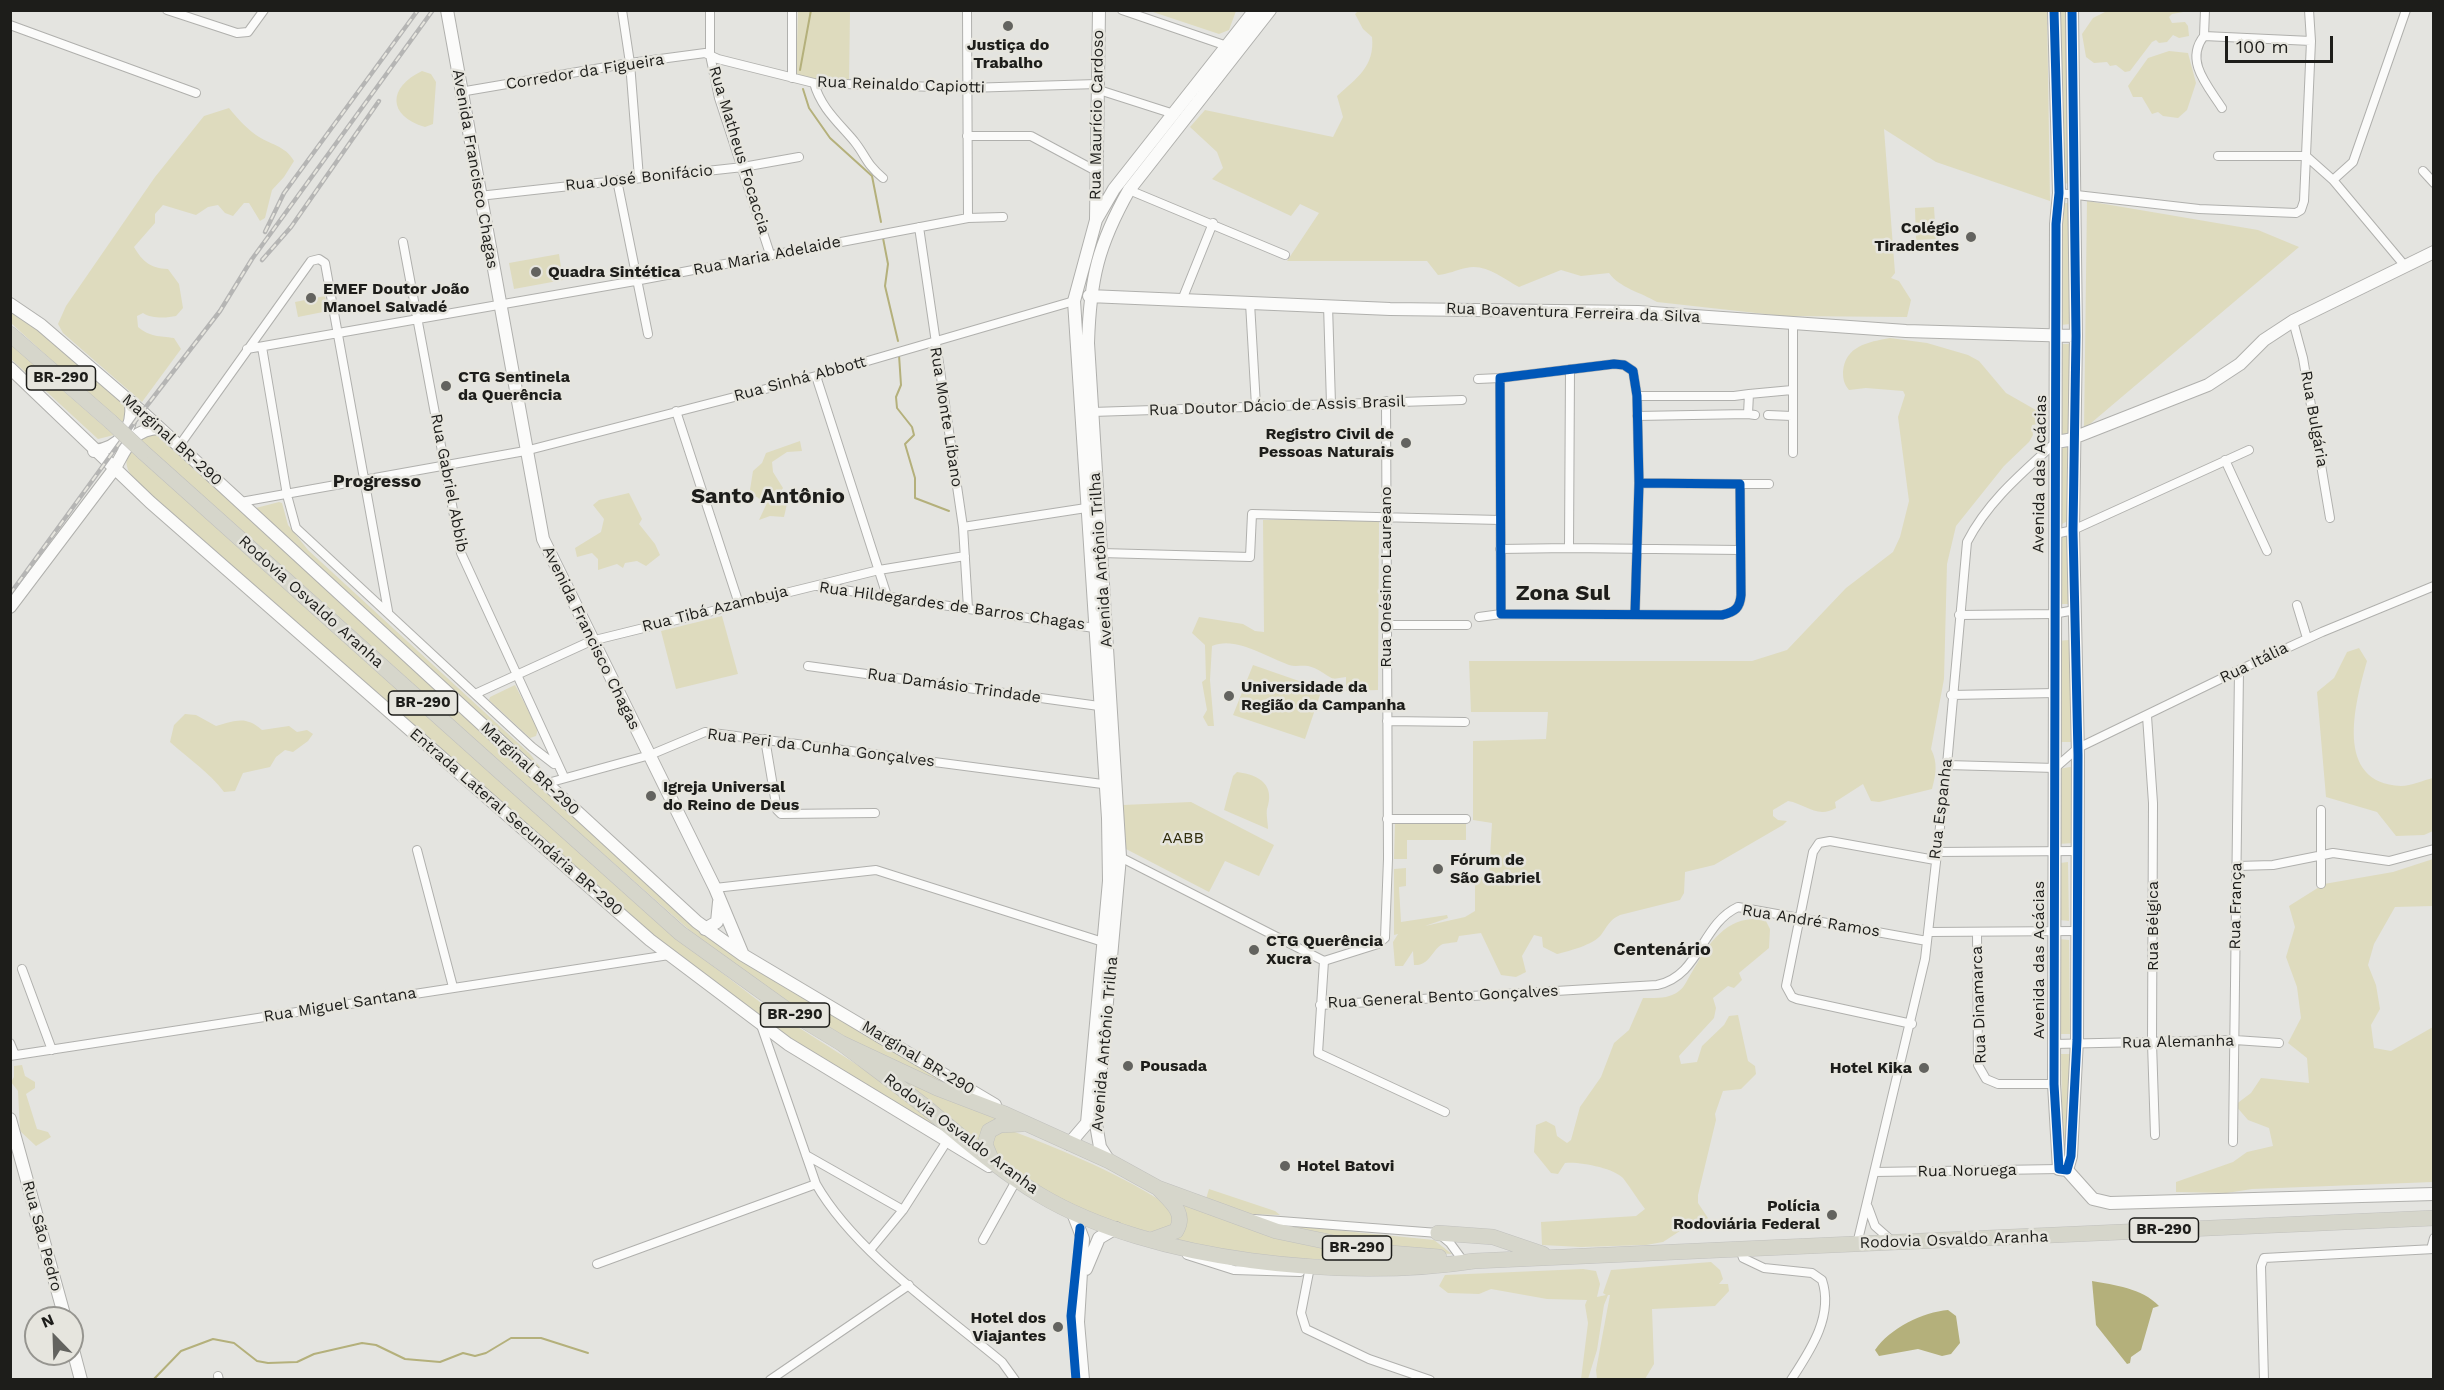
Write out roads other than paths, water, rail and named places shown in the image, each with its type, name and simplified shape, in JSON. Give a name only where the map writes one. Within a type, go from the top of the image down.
[{"type":"highway","name":"Rodovia Osvaldo Aranha","points":[[10,334],[680,933],[790,1012],[841,1043],[938,1088],[1005,1114],[1109,1161],[1158,1188],[1276,1232],[1377,1252],[1468,1259]]},
{"type":"highway","name":"Rodovia Osvaldo Aranha","points":[[841,1043],[1013,1177],[1073,1213],[1179,1249],[1324,1267],[1394,1268],[1468,1259],[1894,1243],[2433,1218]]},
{"type":"highway","name":"BR-290","points":[[992,1161],[985,1144],[989,1131],[1000,1125],[1025,1124]]},
{"type":"highway","name":"BR-290","points":[[1151,1240],[1176,1231],[1180,1222],[1179,1211],[1158,1188]]},
{"type":"highway","points":[[1438,1233],[1492,1237],[1554,1257]]},
{"type":"main road","name":"Avenida Francisco Chagas","points":[[447,10],[498,304],[543,539],[591,641],[650,754],[717,891],[743,954]]},
{"type":"main road","name":"Rua Maurício Cardoso","points":[[1096,220],[1098,172],[1096,87],[1099,10]]},
{"type":"main road","name":"Avenida Antônio Trilha","points":[[1109,1161],[1100,1147],[1092,1124],[1109,881],[1111,785],[1101,553],[1088,343],[1089,296],[1097,257],[1124,186],[1174,114],[1255,10]]},
{"type":"main road","name":"Avenida Antônio Trilha","points":[[1069,1143],[1092,1124],[1120,857],[1099,706],[1074,301],[1096,220],[1270,10]]},
{"type":"main road","name":"Avenida das Acácias","points":[[2054,10],[2059,194],[2056,224],[2067,335],[2066,440],[2055,534],[2054,614],[2054,1084],[2063,1169]]},
{"type":"main road","name":"Avenida das Acácias","points":[[2063,1169],[2071,1156],[2077,1043],[2076,610],[2066,440],[2067,335],[2074,194],[2072,10]]},
{"type":"main road","points":[[1098,172],[1124,186]]},
{"type":"main road","points":[[1096,220],[1097,257]]},
{"type":"main road","points":[[2066,440],[2208,385],[2240,364],[2264,340],[2293,321],[2433,252]]},
{"type":"main road","name":"Rua Boaventura Ferreira da Silva","points":[[1089,296],[1250,303],[1638,312],[1906,331],[2067,335]]},
{"type":"main road","name":"Marginal BR-290","points":[[10,304],[41,325],[159,428],[544,784],[705,929],[743,954],[944,1073],[1005,1114]]},
{"type":"main road","name":"Entrada Lateral Secundária BR-290","points":[[10,368],[75,429],[94,451],[150,502],[669,955],[788,1044],[947,1141],[1013,1177]]},
{"type":"main road","points":[[94,451],[108,449],[122,437],[131,417],[130,402]]},
{"type":"main road","points":[[10,607],[115,468],[124,448],[134,436],[147,428],[159,428]]},
{"type":"main road","points":[[2054,630],[2076,629]]},
{"type":"main road","points":[[705,929],[714,925],[719,919],[717,891]]},
{"type":"main road","name":"Rua São Pedro","points":[[10,1119],[61,1306]]},
{"type":"main road","points":[[2063,1169],[2093,1199],[2110,1203],[2433,1194]]},
{"type":"main road","points":[[1073,1213],[1083,1239],[1078,1341],[1083,1380]]},
{"type":"main road","points":[[1081,1285],[1095,1244],[1103,1233],[1116,1228]]},
{"type":"street","points":[[168,10],[237,33],[248,32],[264,10]]},
{"type":"street","points":[[622,10],[630,63],[639,178]]},
{"type":"street","name":"Rua Matheus Focaccia","points":[[710,10],[710,55],[719,98],[770,254]]},
{"type":"street","points":[[792,10],[792,78]]},
{"type":"street","points":[[967,10],[968,218]]},
{"type":"street","points":[[1122,10],[1227,46]]},
{"type":"street","points":[[2205,10],[2205,36],[2197,48],[2197,69],[2222,108]]},
{"type":"street","points":[[2059,194],[2199,209],[2296,213],[2303,206],[2311,41],[2309,10]]},
{"type":"street","points":[[2333,180],[2353,162],[2406,10]]},
{"type":"street","points":[[10,25],[196,93]]},
{"type":"street","points":[[2205,36],[2311,41]]},
{"type":"street","name":"Corredor da Figueira","points":[[460,92],[630,63],[705,53],[710,55]]},
{"type":"street","name":"Rua Reinaldo Capiotti","points":[[710,55],[718,60],[814,83],[967,88],[1096,87],[1174,114]]},
{"type":"street","points":[[814,83],[821,103],[834,121],[855,142],[868,165],[883,178]]},
{"type":"street","points":[[967,136],[1030,136],[1098,172]]},
{"type":"street","points":[[2218,156],[2306,156],[2333,180],[2405,266]]},
{"type":"street","name":"Rua José Bonifácio","points":[[479,196],[743,167],[799,157]]},
{"type":"street","points":[[2423,171],[2433,183]]},
{"type":"street","points":[[616,180],[635,281],[648,334]]},
{"type":"street","points":[[1124,186],[1285,255]]},
{"type":"street","name":"Rua Maria Adelaide","points":[[248,350],[635,281],[968,218],[1004,217]]},
{"type":"street","points":[[1182,300],[1213,223]]},
{"type":"street","name":"Rua Monte Líbano","points":[[919,227],[934,342],[963,527],[968,608]]},
{"type":"street","name":"Rua Gabriel Abbib","points":[[404,242],[461,553],[564,777]]},
{"type":"street","points":[[179,446],[311,261],[319,259],[328,269],[388,611]]},
{"type":"street","name":"Rua Sinhá Abbott","points":[[287,495],[525,451],[816,376],[1074,301]]},
{"type":"street","points":[[1250,303],[1256,406]]},
{"type":"street","points":[[1328,305],[1331,404]]},
{"type":"street","name":"Rua Bulgária","points":[[2293,321],[2303,358],[2330,518]]},
{"type":"street","points":[[1793,323],[1793,453]]},
{"type":"street","points":[[262,347],[287,495],[296,528],[475,694],[557,766]]},
{"type":"street","points":[[1478,379],[1624,365],[1633,371],[1637,396],[1639,483],[1635,614]]},
{"type":"street","points":[[1569,548],[1570,369]]},
{"type":"street","points":[[816,376],[888,598]]},
{"type":"street","points":[[1500,378],[1501,614]]},
{"type":"street","points":[[1637,396],[1734,396],[1792,390]]},
{"type":"street","points":[[1637,416],[1752,415],[1749,394]]},
{"type":"street","name":"Rua Doutor Dácio de Assis Brasil","points":[[1092,412],[1462,400]]},
{"type":"street","name":"Rua Onésimo Laureano","points":[[1324,960],[1378,944],[1385,938],[1386,401]]},
{"type":"street","points":[[676,411],[739,604]]},
{"type":"street","points":[[1768,415],[1792,416]]},
{"type":"street","name":"Rua Espanha","points":[[1857,1244],[1912,1024],[1928,937],[1935,856],[1947,765],[1967,542],[1979,518],[2007,487],[2066,440]]},
{"type":"street","points":[[2055,534],[2073,530],[2249,450]]},
{"type":"street","points":[[2225,460],[2267,551]]},
{"type":"street","points":[[1639,483],[1769,484]]},
{"type":"street","points":[[1479,617],[1501,614],[1722,615],[1736,610],[1740,605],[1740,484]]},
{"type":"street","points":[[241,502],[287,495]]},
{"type":"street","points":[[963,527],[1086,508]]},
{"type":"street","points":[[1101,553],[1250,557],[1251,514],[1500,520]]},
{"type":"street","points":[[1500,549],[1740,550]]},
{"type":"street","name":"Rua Tibá Azambuja","points":[[475,694],[591,641],[810,585],[879,570],[965,556]]},
{"type":"street","name":"Rua Hildegardes de Barros Chagas","points":[[810,585],[1094,628]]},
{"type":"street","name":"Rua Itália","points":[[2055,768],[2078,748],[2239,670],[2307,638],[2433,586]]},
{"type":"street","points":[[2296,605],[2307,638]]},
{"type":"street","points":[[1959,615],[2054,614],[2076,610]]},
{"type":"street","points":[[1386,625],[1467,625]]},
{"type":"street","name":"Rua Damásio Trindade","points":[[808,666],[1099,706]]},
{"type":"street","name":"Rua França","points":[[2233,1142],[2239,670]]},
{"type":"street","points":[[1952,695],[2055,693]]},
{"type":"street","name":"Rua Bélgica","points":[[2147,716],[2153,803],[2152,1043],[2155,1135]]},
{"type":"street","points":[[1387,721],[1465,722]]},
{"type":"street","name":"Rua Peri da Cunha Gonçalves","points":[[544,784],[650,754],[705,732],[1111,785]]},
{"type":"street","points":[[765,739],[777,810],[781,814],[875,813]]},
{"type":"street","points":[[1947,765],[2055,768]]},
{"type":"street","points":[[2321,810],[2321,884]]},
{"type":"street","points":[[1387,819],[1466,819]]},
{"type":"street","points":[[1912,1024],[1797,999],[1788,992],[1786,986],[1813,852],[1819,843],[1830,841],[1935,856],[2078,851]]},
{"type":"street","points":[[2237,866],[2273,864],[2321,855],[2349,855],[2389,861],[2433,849]]},
{"type":"street","points":[[417,850],[453,987]]},
{"type":"street","points":[[1120,857],[1324,960]]},
{"type":"street","points":[[717,891],[876,870],[1103,942]]},
{"type":"street","name":"Rua André Ramos","points":[[1657,986],[1670,982],[1690,964],[1728,912],[1738,907],[1928,937],[1977,932],[2077,931]]},
{"type":"street","name":"Rua Dinamarca","points":[[1977,932],[1978,1065],[1986,1079],[1998,1084],[2054,1084]]},
{"type":"street","name":"Rua Miguel Santana","points":[[13,1055],[669,955]]},
{"type":"street","name":"Rua General Bento Gonçalves","points":[[1324,960],[1320,1005],[1657,986]]},
{"type":"street","points":[[22,969],[52,1050]]},
{"type":"street","points":[[1320,1005],[1318,1053],[1445,1112]]},
{"type":"street","points":[[761,1025],[816,1184],[835,1214],[909,1285],[1002,1362],[1015,1380]]},
{"type":"street","name":"Rua Alemanha","points":[[2054,1044],[2235,1040],[2278,1044]]},
{"type":"street","points":[[10,1043],[13,1055]]},
{"type":"street","points":[[774,1060],[778,1047],[788,1044]]},
{"type":"street","points":[[870,1250],[903,1210],[947,1141]]},
{"type":"street","points":[[806,1155],[903,1210]]},
{"type":"street","name":"Rua Noruega","points":[[1875,1172],[2063,1169]]},
{"type":"street","points":[[982,1240],[1013,1177]]},
{"type":"street","points":[[597,1264],[816,1184]]},
{"type":"street","points":[[1867,1204],[1875,1226],[1894,1243]]},
{"type":"street","points":[[1243,1219],[1275,1219],[1438,1233],[1468,1259]]},
{"type":"street","points":[[2264,1380],[2261,1266],[2264,1258],[2432,1249],[2433,1238]]},
{"type":"street","points":[[1179,1249],[1191,1257],[1234,1270],[1309,1272],[1324,1267]]},
{"type":"street","points":[[1740,1249],[1743,1258],[1764,1268],[1812,1273],[1822,1280],[1825,1303],[1821,1325],[1809,1352],[1791,1380]]},
{"type":"street","points":[[1309,1272],[1301,1313],[1306,1329],[1369,1359],[1430,1380]]},
{"type":"street","points":[[770,1380],[909,1285]]},
{"type":"waterway","points":[[800,70],[811,10]]},
{"type":"waterway","points":[[803,89],[809,108],[830,138],[872,176],[881,222]]},
{"type":"waterway","points":[[883,238],[888,264],[885,286],[898,341]]},
{"type":"waterway","points":[[899,355],[901,385],[896,397],[897,408],[912,427],[914,435],[905,444],[915,478],[915,498],[949,511]]},
{"type":"waterway","points":[[153,1380],[181,1351],[213,1339],[234,1343],[257,1361],[268,1363],[297,1362],[314,1354],[362,1343],[376,1345],[405,1359],[440,1362],[463,1353],[475,1356],[486,1353],[511,1338],[541,1338],[588,1353]]},
{"type":"railway","points":[[265,232],[284,193],[418,10]]},
{"type":"railway","points":[[10,594],[142,412],[220,311],[252,259],[433,10]]},
{"type":"railway","points":[[262,260],[291,227],[379,101]]},
{"type":"place","name":"Justiça do Trabalho","points":[[1008,26]]},
{"type":"place","name":"Colégio Tiradentes","points":[[1971,237]]},
{"type":"place","name":"Quadra Sintética","points":[[536,272]]},
{"type":"place","name":"EMEF Doutor João Manoel Salvadé","points":[[311,298]]},
{"type":"place","name":"CTG Sentinela da Querência","points":[[446,386]]},
{"type":"place","name":"Registro Civil de Pessoas Naturais","points":[[1406,443]]},
{"type":"place","name":"Universidade da Região da Campanha","points":[[1229,696]]},
{"type":"place","name":"Igreja Universal do Reino de Deus","points":[[651,796]]},
{"type":"place","name":"Fórum de São Gabriel","points":[[1438,869]]},
{"type":"place","name":"CTG Querência Xucra","points":[[1254,950]]},
{"type":"place","name":"Pousada","points":[[1128,1066]]},
{"type":"place","name":"Hotel Kika","points":[[1924,1068]]},
{"type":"place","name":"Hotel Batovi","points":[[1285,1166]]},
{"type":"place","name":"Polícia Rodoviária Federal","points":[[1832,1215]]},
{"type":"place","name":"Hotel dos Viajantes","points":[[1058,1327]]},
{"type":"district","name":"Progresso","points":[[377,482]]},
{"type":"district","name":"Santo Antônio","points":[[768,497]]},
{"type":"district","name":"Zona Sul","points":[[1563,594]]},
{"type":"district","name":"Centenário","points":[[1662,950]]},
{"type":"park label","name":"AABB","points":[[1183,838]]}]
